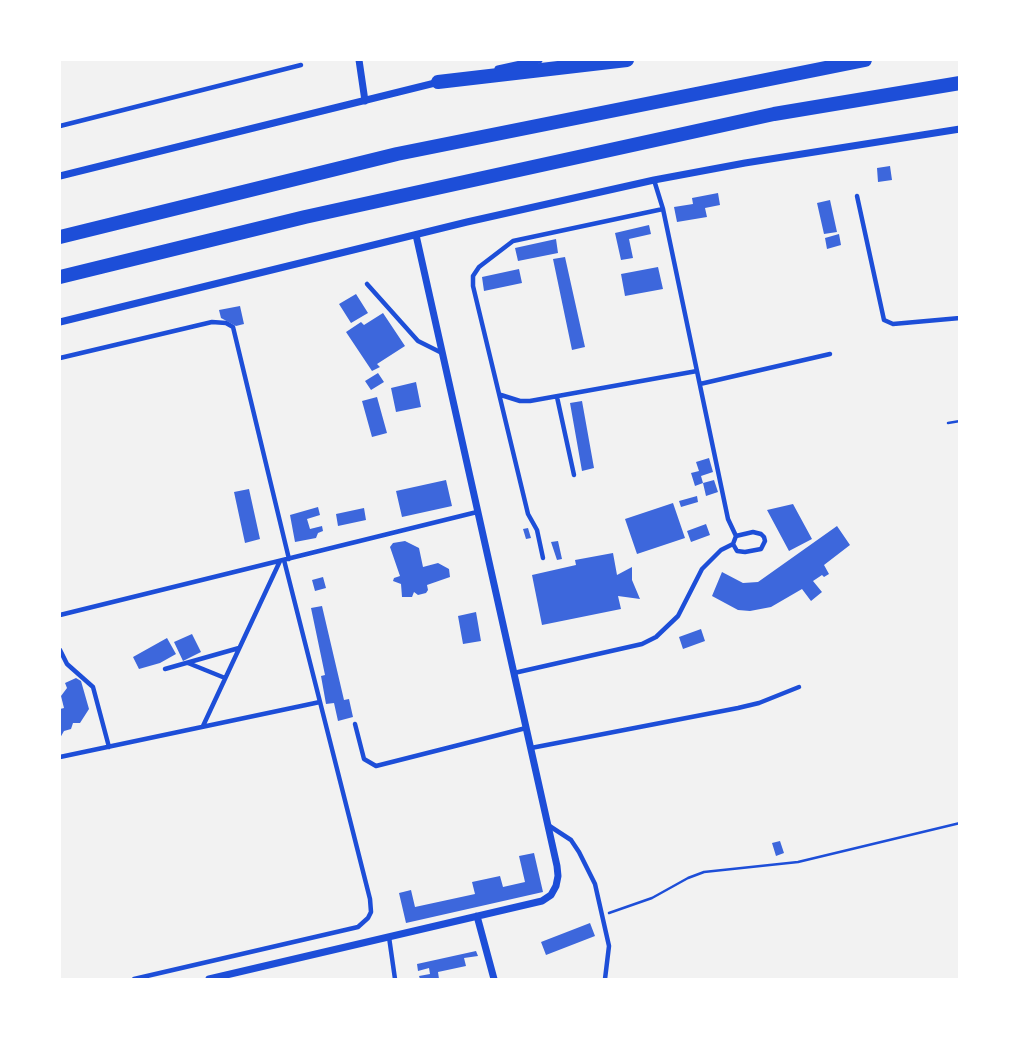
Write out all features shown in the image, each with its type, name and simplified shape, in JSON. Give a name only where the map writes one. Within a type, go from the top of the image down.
[{"type":"highway","points":[[438,82],[627,60]]},
{"type":"highway","points":[[60,237],[397,154],[865,60]]},
{"type":"highway","points":[[60,277],[305,217],[774,114],[960,83]]},
{"type":"street","points":[[359,60],[365,101]]},
{"type":"street","points":[[60,176],[438,82],[539,60]]},
{"type":"street","points":[[60,321],[654,180],[759,160],[960,129]]},
{"type":"street","points":[[209,979],[542,901],[551,895],[556,886],[558,876],[548,825],[416,235]]},
{"type":"street","points":[[477,916],[494,979]]},
{"type":"lane","points":[[60,126],[301,65]]},
{"type":"lane","points":[[654,180],[663,209],[728,519],[737,536]]},
{"type":"lane","points":[[858,196],[884,320],[893,324],[960,318]]},
{"type":"lane","points":[[543,558],[537,530],[528,514],[472,281],[475,271],[513,241],[663,209]]},
{"type":"lane","points":[[367,284],[418,341],[443,353]]},
{"type":"lane","points":[[60,358],[212,321],[233,327],[284,560],[370,899],[371,912],[358,927],[134,979]]},
{"type":"lane","points":[[700,384],[830,354]]},
{"type":"lane","points":[[500,395],[520,401],[557,397],[697,371]]},
{"type":"lane","points":[[557,397],[574,475]]},
{"type":"lane","points":[[60,615],[478,512]]},
{"type":"lane","points":[[733,544],[737,551],[741,552],[757,551],[764,545],[764,537],[757,532],[737,536]]},
{"type":"lane","points":[[514,673],[642,644],[656,637],[678,616],[702,569],[721,550],[733,544],[737,536]]},
{"type":"lane","points":[[202,727],[284,560]]},
{"type":"lane","points":[[165,669],[239,648]]},
{"type":"lane","points":[[60,650],[67,664],[86,679],[95,692],[108,747]]},
{"type":"lane","points":[[187,663],[225,678]]},
{"type":"lane","points":[[530,748],[738,708],[759,703],[799,687]]},
{"type":"lane","points":[[60,757],[320,702]]},
{"type":"lane","points":[[355,724],[364,759],[376,766],[526,728]]},
{"type":"lane","points":[[548,825],[566,836],[579,852],[595,884],[609,946],[605,979]]},
{"type":"lane","points":[[389,937],[395,979]]},
{"type":"path","points":[[948,423],[960,421]]},
{"type":"path","points":[[603,915],[630,907],[704,872],[798,862],[960,823]]},
{"type":"building","points":[[890,166],[892,180],[878,182],[877,168]]},
{"type":"building","points":[[718,193],[720,205],[705,208],[707,217],[677,222],[674,207],[693,204],[692,198]]},
{"type":"building","points":[[830,200],[837,232],[824,234],[817,203]]},
{"type":"building","points":[[649,225],[651,234],[629,239],[633,258],[621,260],[615,233]]},
{"type":"building","points":[[839,234],[841,245],[827,249],[825,238]]},
{"type":"building","points":[[556,239],[558,253],[518,261],[515,248]]},
{"type":"building","points":[[565,257],[585,347],[572,350],[553,259]]},
{"type":"building","points":[[658,267],[663,289],[625,296],[621,274]]},
{"type":"building","points":[[519,269],[522,283],[484,291],[482,277]]},
{"type":"building","points":[[356,294],[368,313],[351,323],[339,304]]},
{"type":"building","points":[[240,306],[244,324],[236,326],[221,318],[219,310]]},
{"type":"building","points":[[383,313],[405,346],[377,364],[380,367],[372,371],[346,332]]},
{"type":"building","points":[[378,373],[384,382],[371,390],[365,381]]},
{"type":"building","points":[[416,382],[421,407],[396,412],[391,388]]},
{"type":"building","points":[[377,397],[387,433],[372,437],[362,401]]},
{"type":"building","points":[[582,401],[594,468],[582,471],[570,403]]},
{"type":"building","points":[[709,458],[713,472],[701,476],[703,483],[695,486],[691,473],[699,471],[696,462]]},
{"type":"building","points":[[446,480],[452,506],[402,517],[396,491]]},
{"type":"building","points":[[714,480],[718,492],[706,496],[703,483]]},
{"type":"building","points":[[249,489],[260,539],[245,543],[234,492]]},
{"type":"building","points":[[697,496],[698,502],[681,507],[679,501]]},
{"type":"building","points":[[673,503],[685,538],[637,554],[625,519]]},
{"type":"building","points":[[793,504],[812,539],[789,551],[767,510]]},
{"type":"building","points":[[318,507],[320,515],[307,519],[310,529],[322,526],[323,531],[318,533],[316,538],[295,542],[290,515]]},
{"type":"building","points":[[364,508],[366,520],[338,526],[336,514]]},
{"type":"building","points":[[706,524],[710,535],[691,542],[687,531]]},
{"type":"building","points":[[837,526],[850,545],[824,565],[829,574],[813,581],[822,592],[811,601],[802,589],[771,607],[750,611],[738,610],[712,596],[722,572],[743,583],[758,582]]},
{"type":"building","points":[[528,528],[531,538],[526,539],[523,529]]},
{"type":"building","points":[[405,541],[419,548],[423,567],[438,563],[449,569],[450,577],[427,585],[426,593],[418,595],[414,592],[412,597],[402,597],[401,584],[393,581],[400,576],[390,547],[393,543]]},
{"type":"building","points":[[558,541],[562,559],[557,560],[551,542]]},
{"type":"building","points":[[613,553],[617,575],[632,567],[632,580],[640,599],[618,596],[621,609],[542,625],[532,575],[576,565],[575,560]]},
{"type":"building","points":[[323,577],[326,588],[315,591],[312,580]]},
{"type":"building","points":[[322,606],[344,700],[349,699],[353,717],[338,721],[334,703],[326,704],[321,676],[325,675],[311,608]]},
{"type":"building","points":[[476,612],[481,641],[463,644],[458,616]]},
{"type":"building","points":[[701,629],[705,641],[683,649],[679,637]]},
{"type":"building","points":[[192,634],[201,652],[183,661],[174,642]]},
{"type":"building","points":[[167,638],[176,654],[160,663],[139,669],[133,657]]},
{"type":"building","points":[[76,678],[81,681],[89,709],[80,723],[73,723],[71,729],[64,731],[60,738],[60,709],[64,708],[61,696],[67,688],[65,683]]},
{"type":"building","points":[[780,841],[784,853],[776,856],[772,843]]},
{"type":"building","points":[[534,853],[543,892],[406,923],[399,893],[411,890],[415,907],[475,894],[472,882],[500,876],[503,887],[525,882],[519,856]]},
{"type":"building","points":[[590,923],[595,936],[546,955],[541,942]]},
{"type":"building","points":[[476,951],[478,956],[464,958],[466,966],[438,972],[439,979],[420,979],[419,976],[430,974],[429,968],[418,971],[417,964]]}]
